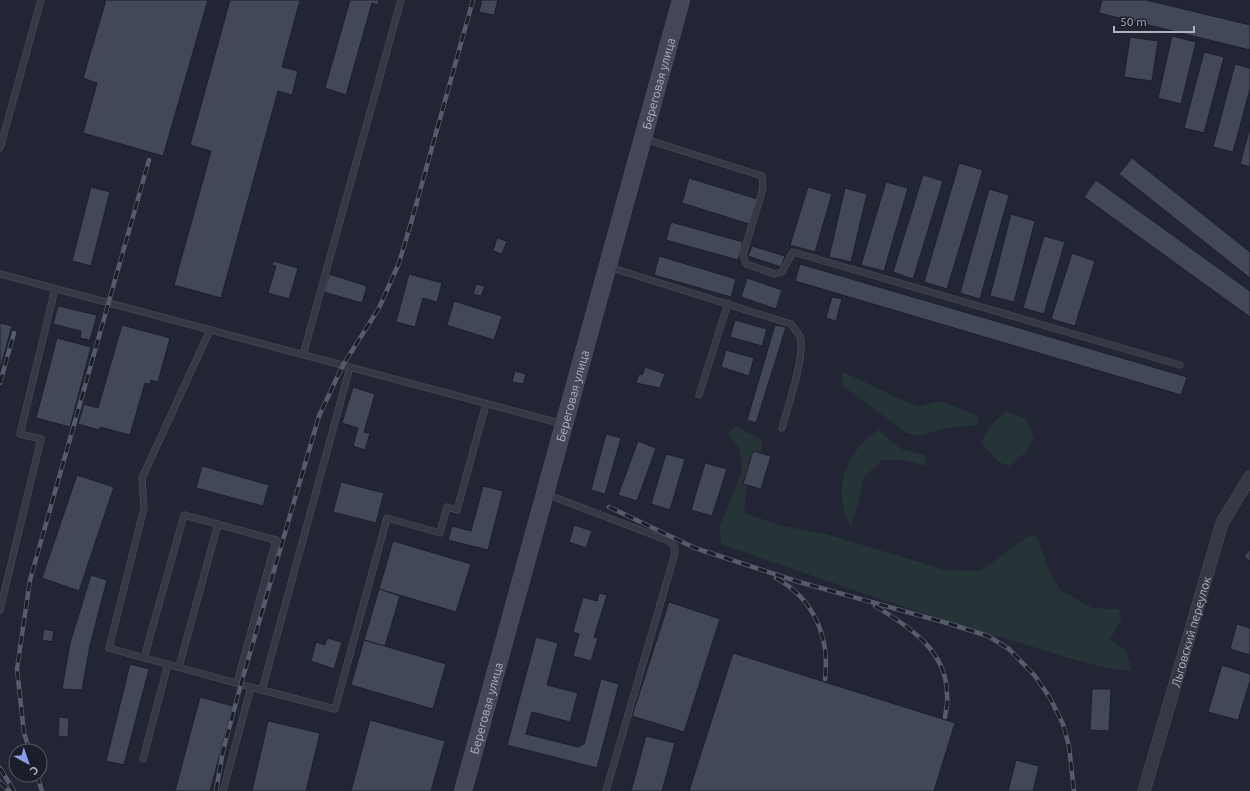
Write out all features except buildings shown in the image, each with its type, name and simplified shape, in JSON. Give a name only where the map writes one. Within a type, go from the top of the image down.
[{"type":"street","name":"Береговая улица","points":[[463,791],[681,0]]},
{"type":"street","name":"Льговский переулок","points":[[1144,791],[1222,523],[1250,477]]},
{"type":"lane","points":[[0,148],[41,0]]},
{"type":"lane","points":[[303,355],[401,0]]},
{"type":"lane","points":[[643,139],[762,176],[763,188],[743,255],[746,264],[775,274],[782,272],[793,252],[1180,365]]},
{"type":"lane","points":[[608,267],[728,303],[791,324],[800,338],[797,373],[782,428]]},
{"type":"lane","points":[[0,274],[564,424]]},
{"type":"lane","points":[[0,610],[41,439],[20,434],[55,289]]},
{"type":"lane","points":[[698,395],[728,303]]},
{"type":"lane","points":[[210,330],[142,478],[144,508],[109,648],[262,690],[334,709],[386,518],[440,532],[447,507],[458,510],[486,404]]},
{"type":"lane","points":[[262,690],[350,367]]},
{"type":"lane","points":[[545,494],[669,541],[675,547],[675,553],[606,791]]},
{"type":"lane","points":[[144,658],[184,514],[276,540],[237,683]]},
{"type":"lane","points":[[179,667],[218,524]]},
{"type":"lane","points":[[143,759],[168,664]]},
{"type":"lane","points":[[223,791],[251,687]]},
{"type":"shaded area","points":[[843,372],[917,407],[940,401],[979,416],[977,425],[946,428],[918,436],[906,433],[843,386]]},
{"type":"shaded area","points":[[1006,411],[1026,419],[1034,438],[1025,453],[1009,466],[999,462],[981,443],[989,428]]},
{"type":"shaded area","points":[[735,426],[762,440],[761,452],[748,476],[744,513],[782,526],[826,534],[945,570],[980,571],[1032,534],[1038,539],[1049,571],[1060,590],[1092,608],[1119,609],[1121,620],[1110,639],[1126,651],[1132,671],[1118,670],[1089,664],[980,631],[868,595],[721,544],[720,526],[742,471],[740,449],[728,434]]},
{"type":"shaded area","points":[[878,430],[901,449],[925,455],[925,466],[904,460],[882,460],[863,478],[859,501],[851,527],[843,506],[842,486],[844,476],[859,447]]},
{"type":"railway","points":[[216,791],[223,751],[241,684],[319,416],[343,365],[379,308],[399,263],[473,0]]},
{"type":"railway","points":[[27,743],[24,733],[17,669],[30,580],[149,160]]},
{"type":"railway","points":[[0,383],[14,333]]},
{"type":"railway","points":[[609,507],[695,548],[799,582],[947,623],[988,636],[1009,649],[1035,676],[1050,698],[1063,724],[1069,746],[1074,791]]},
{"type":"railway","points":[[776,578],[800,597],[810,608],[817,621],[825,648],[825,679]]},
{"type":"railway","points":[[875,606],[901,622],[913,632],[924,642],[941,665],[945,679],[947,700],[945,717]]},
{"type":"railway","points":[[0,768],[14,791]]},
{"type":"railway","points":[[0,782],[9,791]]},
{"type":"railway","points":[[40,783],[42,791]]}]
